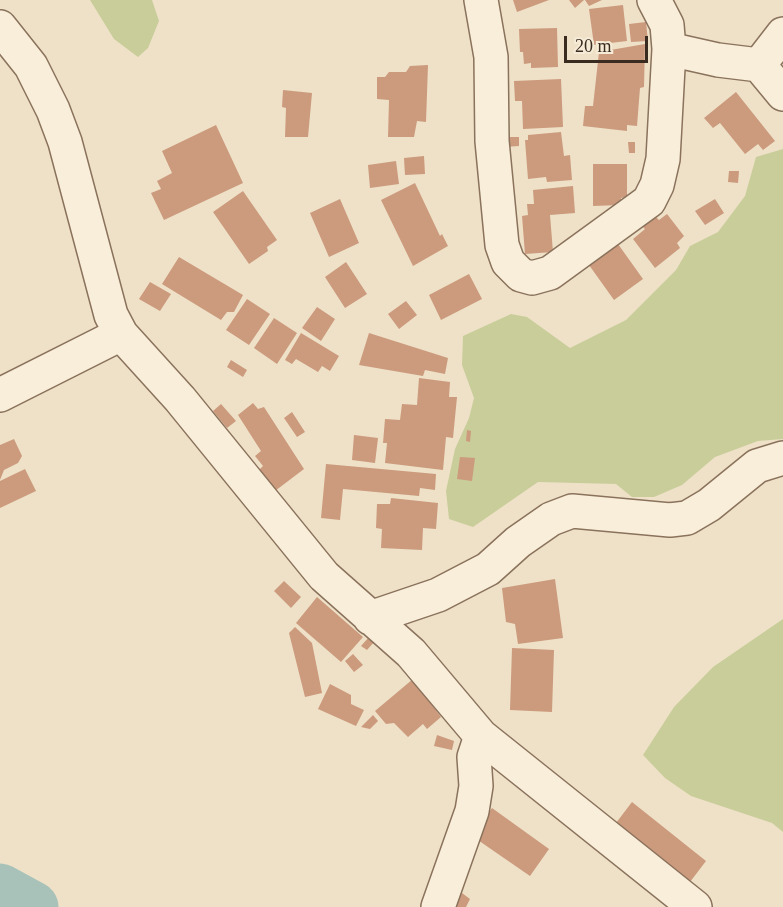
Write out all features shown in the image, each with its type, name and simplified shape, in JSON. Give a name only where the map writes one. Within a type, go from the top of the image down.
[{"type":"street","points":[[481,0],[491,57],[492,141],[502,245],[508,262],[521,275],[532,278],[550,273],[649,201],[657,185],[663,159],[669,49],[667,25],[654,0]]},
{"type":"street","points":[[0,27],[31,66],[53,110],[65,142],[108,305],[121,334],[180,399],[324,576],[411,653],[481,736],[695,907]]},
{"type":"street","points":[[759,65],[783,34]]},
{"type":"street","points":[[669,49],[718,60],[759,65],[783,94]]},
{"type":"street","points":[[0,395],[121,334]]},
{"type":"street","points":[[370,618],[438,595],[488,569],[518,542],[551,519],[572,511],[670,520],[687,518],[709,506],[757,466],[783,458]]},
{"type":"street","points":[[438,907],[472,811],[476,786],[474,758],[481,736]]},
{"type":"green space","points":[[90,0],[152,0],[159,21],[148,48],[138,57],[114,39]]},
{"type":"green space","points":[[783,149],[783,439],[758,441],[715,457],[682,485],[654,497],[632,497],[616,484],[538,482],[473,527],[449,519],[446,491],[455,449],[469,418],[474,398],[462,365],[463,336],[511,314],[527,317],[570,348],[626,320],[676,270],[690,246],[718,232],[745,196],[756,157]]},
{"type":"green space","points":[[783,619],[783,832],[772,823],[691,796],[665,778],[643,755],[674,707],[713,667]]},
{"type":"green space","points":[[0,871],[29,884],[55,907],[0,907]]},
{"type":"building","points":[[513,0],[549,0],[517,12]]},
{"type":"building","points":[[569,0],[584,0],[575,8]]},
{"type":"building","points":[[585,0],[602,0],[589,6]]},
{"type":"building","points":[[623,5],[627,41],[594,45],[589,9]]},
{"type":"building","points":[[646,22],[648,41],[631,42],[629,24]]},
{"type":"building","points":[[557,28],[558,67],[531,68],[531,63],[524,64],[523,52],[520,52],[519,29]]},
{"type":"building","points":[[645,44],[644,87],[640,88],[637,126],[627,125],[627,131],[583,126],[585,106],[593,106],[599,52]]},
{"type":"building","points":[[428,65],[426,122],[417,121],[414,137],[388,137],[389,100],[377,99],[377,77],[385,77],[389,72],[406,72],[410,66]]},
{"type":"building","points":[[561,79],[563,127],[523,129],[522,101],[515,101],[514,81]]},
{"type":"building","points":[[283,90],[312,93],[308,137],[285,137],[286,108],[282,107]]},
{"type":"building","points":[[736,92],[775,141],[763,150],[758,144],[745,154],[720,123],[713,128],[704,118]]},
{"type":"building","points":[[216,125],[243,183],[164,220],[151,193],[161,189],[157,181],[172,173],[162,151]]},
{"type":"building","points":[[561,132],[564,156],[570,155],[572,180],[547,182],[546,177],[528,179],[525,140],[528,140],[528,135]]},
{"type":"building","points":[[503,137],[519,137],[519,146],[504,147]]},
{"type":"building","points":[[628,142],[635,142],[635,153],[629,153]]},
{"type":"building","points":[[424,156],[425,174],[405,175],[404,158]]},
{"type":"building","points":[[396,161],[399,184],[370,188],[368,165]]},
{"type":"building","points":[[593,164],[627,164],[627,197],[621,198],[621,205],[593,206]]},
{"type":"building","points":[[729,171],[739,171],[738,183],[728,182]]},
{"type":"building","points":[[415,183],[440,236],[442,234],[448,246],[413,266],[381,200]]},
{"type":"building","points":[[573,186],[575,213],[550,215],[553,252],[525,254],[522,216],[528,215],[527,204],[534,204],[533,190]]},
{"type":"building","points":[[243,191],[277,240],[267,247],[268,251],[249,264],[213,212]]},
{"type":"building","points":[[340,199],[359,243],[329,257],[310,213]]},
{"type":"building","points":[[715,199],[724,213],[705,225],[695,211]]},
{"type":"building","points":[[667,214],[684,236],[677,243],[680,248],[655,268],[633,239],[645,229],[642,226],[655,216],[659,220]]},
{"type":"building","points":[[618,244],[643,279],[614,300],[589,265]]},
{"type":"building","points":[[179,257],[243,295],[234,312],[227,312],[221,320],[162,284]]},
{"type":"building","points":[[346,262],[367,294],[345,308],[325,277]]},
{"type":"building","points":[[469,274],[482,299],[441,320],[429,295]]},
{"type":"building","points":[[150,282],[171,294],[160,311],[139,299]]},
{"type":"building","points":[[247,299],[270,314],[249,345],[226,330]]},
{"type":"building","points":[[406,301],[417,315],[399,329],[388,314]]},
{"type":"building","points":[[317,307],[335,319],[321,341],[302,328]]},
{"type":"building","points":[[274,318],[297,333],[277,364],[254,348]]},
{"type":"building","points":[[301,333],[339,356],[330,371],[322,366],[318,372],[296,359],[292,364],[285,360]]},
{"type":"building","points":[[369,333],[448,358],[445,374],[425,370],[423,376],[359,365]]},
{"type":"building","points":[[231,360],[247,370],[243,377],[227,367]]},
{"type":"building","points":[[419,378],[450,382],[449,397],[457,397],[453,438],[446,437],[443,470],[385,463],[387,443],[383,443],[385,419],[400,420],[402,404],[417,405]]},
{"type":"building","points":[[253,403],[258,409],[264,407],[304,469],[275,491],[259,470],[263,466],[255,456],[261,451],[238,415]]},
{"type":"building","points":[[221,404],[236,421],[227,428],[213,411]]},
{"type":"building","points":[[292,412],[305,432],[297,437],[284,418]]},
{"type":"building","points":[[467,430],[471,431],[470,442],[466,441]]},
{"type":"building","points":[[354,435],[378,438],[375,463],[352,460]]},
{"type":"building","points":[[14,439],[22,456],[18,463],[4,470],[0,480],[0,445]]},
{"type":"building","points":[[460,457],[475,458],[472,481],[457,479]]},
{"type":"building","points":[[326,464],[436,474],[435,490],[420,488],[419,496],[343,489],[340,520],[321,518]]},
{"type":"building","points":[[25,469],[36,491],[0,508],[0,481]]},
{"type":"building","points":[[391,498],[438,503],[436,529],[423,528],[422,550],[381,548],[382,529],[376,528],[377,504],[390,504]]},
{"type":"building","points":[[555,579],[563,638],[518,644],[515,624],[506,622],[502,588]]},
{"type":"building","points":[[284,581],[301,597],[291,608],[274,591]]},
{"type":"building","points":[[317,597],[363,637],[341,662],[296,623]]},
{"type":"building","points":[[295,627],[312,643],[322,693],[305,697],[289,633]]},
{"type":"building","points":[[369,637],[375,641],[367,650],[361,646]]},
{"type":"building","points":[[512,648],[554,650],[552,712],[510,710]]},
{"type":"building","points":[[353,654],[363,665],[354,672],[345,661]]},
{"type":"building","points":[[413,679],[441,717],[427,729],[423,724],[408,737],[394,723],[386,724],[375,711]]},
{"type":"building","points":[[330,684],[351,695],[351,704],[364,710],[356,726],[318,709]]},
{"type":"building","points":[[373,715],[378,721],[370,729],[361,727]]},
{"type":"building","points":[[437,735],[454,741],[452,750],[434,746]]},
{"type":"building","points":[[632,802],[706,861],[690,882],[616,823]]},
{"type":"building","points":[[492,808],[549,849],[530,876],[472,836]]},
{"type":"building","points":[[454,887],[470,899],[466,907],[457,907],[448,902]]},
{"type":"waterway","points":[[0,889],[33,907]]}]
